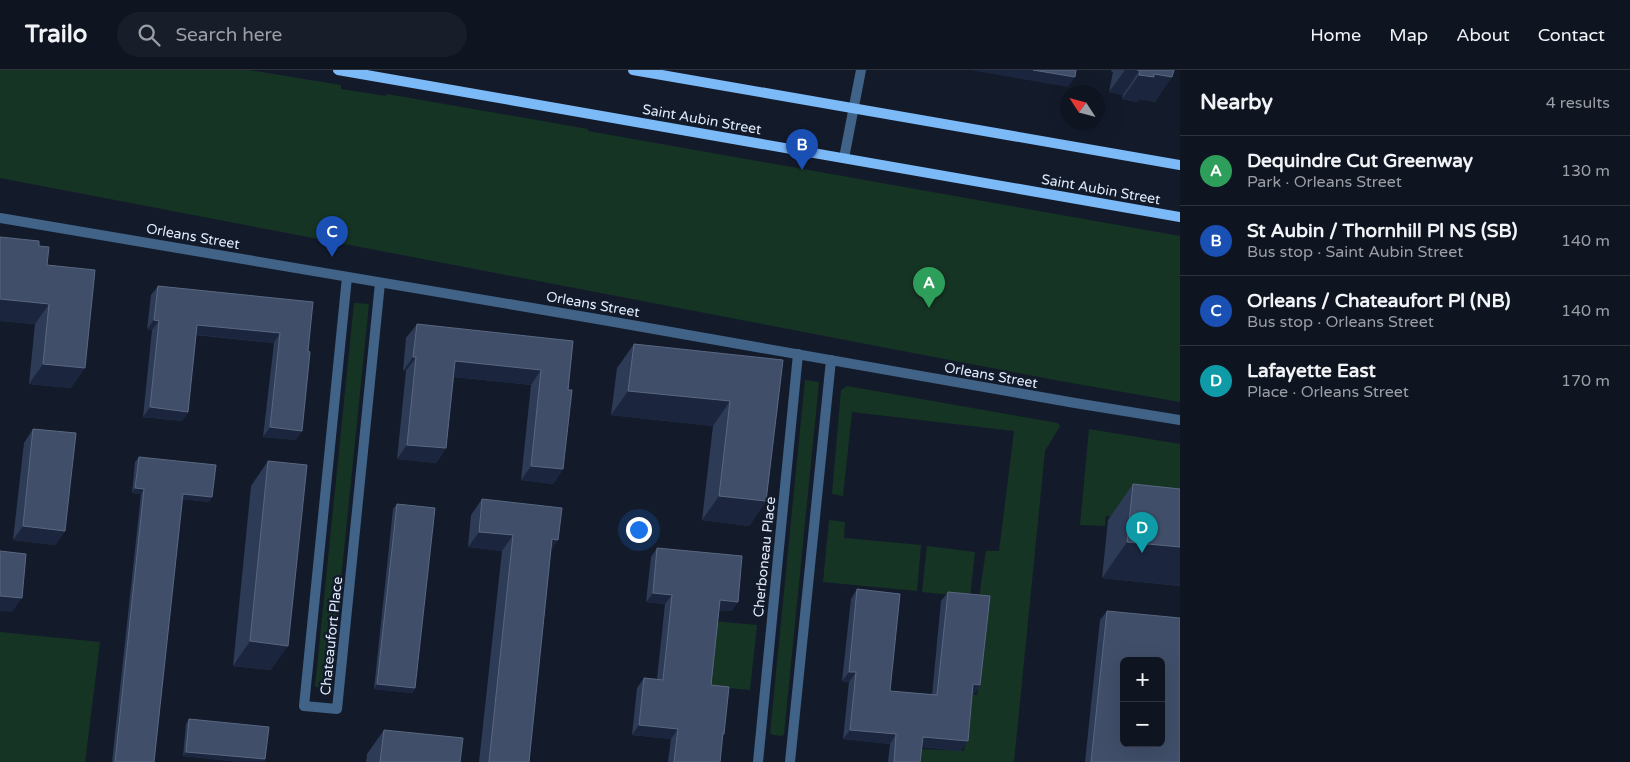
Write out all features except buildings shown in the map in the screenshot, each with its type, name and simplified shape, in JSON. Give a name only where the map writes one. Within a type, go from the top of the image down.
[{"type":"main road","name":"Saint Aubin Street","points":[[338,70],[377,73],[1180,217]]},
{"type":"main road","points":[[633,70],[1180,165]]},
{"type":"street","points":[[844,158],[861,70]]},
{"type":"street","name":"Orleans Street","points":[[0,218],[588,317],[1077,404],[1180,420]]},
{"type":"street","name":"Chateaufort Place","points":[[347,277],[304,706],[338,709],[380,283]]},
{"type":"street","name":"Cherboneau Place","points":[[758,762],[798,354]]},
{"type":"street","points":[[790,762],[831,360]]},
{"type":"green space","points":[[0,70],[249,70],[341,85],[341,89],[386,96],[387,94],[588,129],[588,131],[1180,236],[1180,402],[1055,380],[0,178]]},
{"type":"green space","points":[[354,303],[369,304],[330,688],[315,687]]},
{"type":"green space","points":[[805,380],[819,382],[784,734],[782,736],[770,733]]},
{"type":"green space","points":[[847,386],[1058,423],[1060,426],[1045,451],[1014,762],[919,762],[920,749],[964,751],[969,707],[962,694],[977,695],[987,598],[979,597],[986,551],[999,551],[1014,431],[852,412],[843,496],[832,494],[841,390]]},
{"type":"green space","points":[[1089,429],[1180,444],[1180,523],[1106,516],[1105,526],[1080,525]]},
{"type":"green space","points":[[829,520],[845,522],[844,538],[921,545],[917,591],[823,582]]},
{"type":"green space","points":[[927,546],[975,552],[970,597],[922,592]]},
{"type":"green space","points":[[712,621],[757,625],[750,690],[706,686]]},
{"type":"green space","points":[[0,632],[100,642],[85,762],[0,762]]},
{"type":"place","name":"St Aubin / Thornhill Pl NS (SB)","points":[[802,170]]},
{"type":"place","name":"Orleans / Chateaufort Pl (NB)","points":[[332,257]]},
{"type":"place","name":"Dequindre Cut Greenway","points":[[929,308]]},
{"type":"place","name":"Lafayette East","points":[[1142,553]]}]
